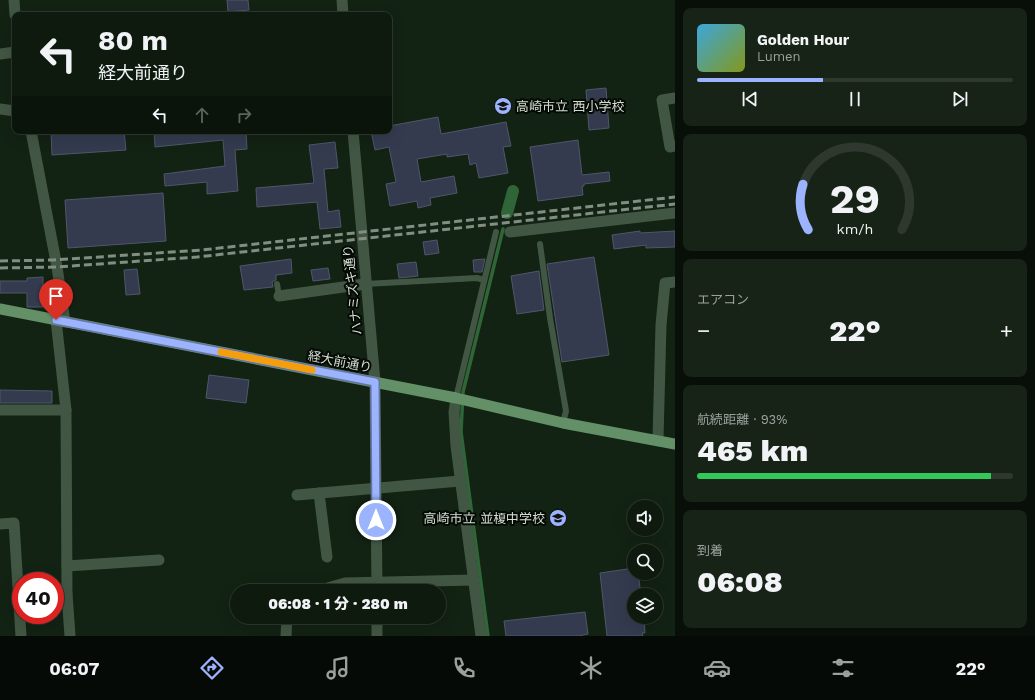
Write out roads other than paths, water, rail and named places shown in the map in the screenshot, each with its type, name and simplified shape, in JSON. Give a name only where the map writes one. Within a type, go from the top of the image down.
[{"type":"main road","name":"経大前通り","points":[[0,309],[456,398],[563,423],[675,444]]},
{"type":"street","points":[[14,0],[15,12]]},
{"type":"street","points":[[342,0],[343,12]]},
{"type":"street","points":[[0,54],[12,52]]},
{"type":"street","points":[[675,98],[662,100],[670,147],[675,146]]},
{"type":"street","points":[[0,110],[12,110]]},
{"type":"street","points":[[31,134],[57,267],[66,410],[67,594],[70,636]]},
{"type":"street","name":"ハナミズキ通り","points":[[352,134],[375,382],[377,584]]},
{"type":"street","points":[[510,232],[675,213]]},
{"type":"street","points":[[658,440],[661,324],[665,284],[675,282]]},
{"type":"street","points":[[279,296],[365,284]]},
{"type":"street","points":[[456,398],[454,418],[460,481],[481,636]]},
{"type":"street","points":[[0,410],[66,410]]},
{"type":"street","points":[[297,495],[460,481]]},
{"type":"street","points":[[319,493],[327,557]]},
{"type":"street","points":[[0,524],[14,523],[18,572]]},
{"type":"street","points":[[67,566],[159,560]]},
{"type":"street","points":[[409,584],[473,580]]},
{"type":"street","points":[[341,584],[355,584]]},
{"type":"street","points":[[21,624],[22,636]]},
{"type":"street","points":[[286,636],[287,624]]},
{"type":"street","points":[[377,624],[377,636]]},
{"type":"lane","points":[[456,398],[496,232]]},
{"type":"lane","points":[[540,244],[550,318],[566,411],[563,423]]},
{"type":"lane","points":[[365,284],[477,278],[484,280]]},
{"type":"lane","points":[[277,284],[279,296]]},
{"type":"waterway","points":[[507,213],[513,191]]},
{"type":"waterway","points":[[488,636],[461,432],[463,392],[503,229]]},
{"type":"railway","points":[[0,261],[54,260],[202,250],[675,197]]},
{"type":"railway","points":[[0,268],[57,267],[197,257],[675,204]]},
{"type":"place","name":"高崎市立 西小学校","points":[[503,106]]},
{"type":"place","name":"高崎市立 並榎中学校","points":[[558,518]]}]
